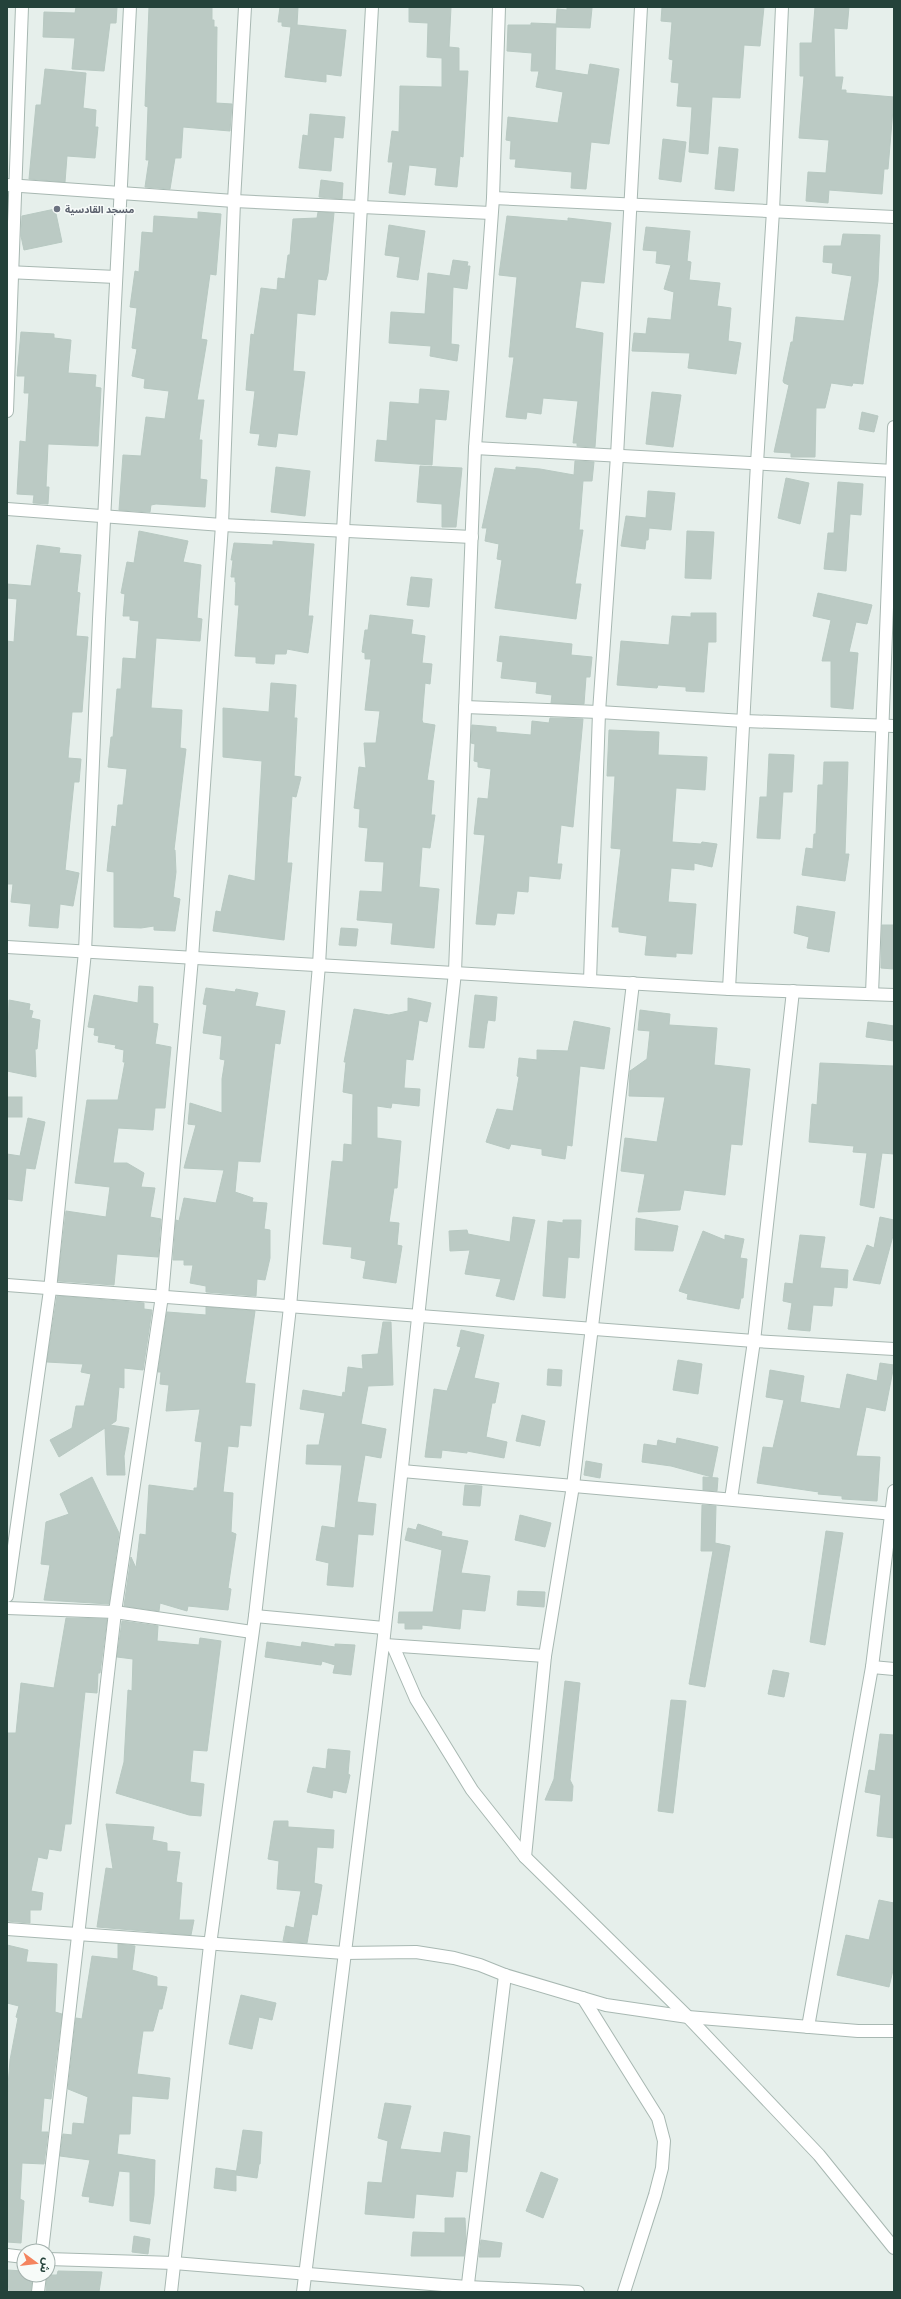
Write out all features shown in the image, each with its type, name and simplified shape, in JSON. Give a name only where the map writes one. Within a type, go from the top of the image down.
[{"type":"street","points":[[7,411],[12,185],[22,7]]},
{"type":"street","points":[[7,1596],[50,1290],[85,952],[130,7]]},
{"type":"street","points":[[43,2243],[80,1935],[115,1612],[162,1296],[192,958],[222,525],[234,201],[245,7]]},
{"type":"street","points":[[171,2292],[210,1945],[252,1632],[290,1307],[319,965],[372,7]]},
{"type":"street","points":[[499,7],[493,198],[475,448],[455,972],[384,1628],[388,1645],[416,1699],[472,1790],[525,1857],[688,2017],[819,2155],[894,2248]]},
{"type":"street","points":[[590,981],[599,712],[617,456],[641,7]]},
{"type":"street","points":[[730,989],[757,463],[773,211],[782,7]]},
{"type":"street","points":[[12,185],[234,201],[491,214]]},
{"type":"street","points":[[493,198],[894,217]]},
{"type":"street","points":[[10,272],[116,277]]},
{"type":"street","points":[[872,994],[888,725],[894,427]]},
{"type":"street","points":[[475,448],[894,471]]},
{"type":"street","points":[[7,509],[222,525],[472,537]]},
{"type":"street","points":[[465,707],[599,712],[744,721],[888,725]]},
{"type":"street","points":[[7,947],[730,989],[894,995]]},
{"type":"street","points":[[525,1857],[546,1656],[573,1486],[633,983]]},
{"type":"street","points":[[731,1499],[754,1341],[793,991]]},
{"type":"street","points":[[7,1285],[50,1290],[162,1296],[290,1307],[417,1315],[754,1341],[894,1348]]},
{"type":"street","points":[[402,1471],[893,1514]]},
{"type":"street","points":[[808,2027],[872,1668],[893,1514],[894,1491]]},
{"type":"street","points":[[7,1608],[115,1612],[252,1632]]},
{"type":"street","points":[[254,1616],[384,1628]]},
{"type":"street","points":[[388,1645],[546,1656]]},
{"type":"street","points":[[304,2292],[344,1954],[388,1645]]},
{"type":"street","points":[[872,1668],[894,1669]]},
{"type":"street","points":[[7,1929],[344,1954],[374,1951],[416,1952],[454,1958],[606,2005],[688,2017],[858,2032],[894,2031]]},
{"type":"street","points":[[467,2289],[505,1974]]},
{"type":"street","points":[[583,1998],[658,2118],[664,2141],[662,2168],[655,2195],[624,2292]]},
{"type":"street","points":[[56,2259],[174,2263],[306,2272],[467,2289],[578,2292]]},
{"type":"building","points":[[76,7],[117,7],[116,23],[110,23],[104,71],[72,69],[75,38],[43,37],[44,12],[75,13]]},
{"type":"building","points":[[149,7],[212,7],[212,20],[214,20],[214,27],[217,27],[216,103],[232,104],[230,131],[183,127],[181,158],[175,158],[170,189],[145,187],[149,160],[146,160],[148,107],[145,106]]},
{"type":"building","points":[[280,7],[298,7],[297,25],[346,30],[341,76],[326,74],[326,82],[285,77],[291,27],[282,26],[282,22],[278,22]]},
{"type":"building","points":[[409,7],[451,7],[449,47],[459,48],[459,71],[468,71],[463,157],[460,156],[457,187],[435,185],[437,168],[409,165],[405,195],[389,193],[393,162],[388,162],[392,131],[399,132],[400,86],[442,87],[442,58],[427,57],[428,23],[409,22]]},
{"type":"building","points":[[567,7],[592,8],[590,28],[556,27],[557,9],[567,10]]},
{"type":"building","points":[[662,7],[764,7],[760,46],[744,45],[740,98],[712,97],[708,154],[689,152],[692,107],[677,106],[679,83],[671,82],[673,60],[669,59],[672,22],[661,21]]},
{"type":"building","points":[[815,7],[849,7],[847,29],[834,28],[835,77],[843,77],[841,90],[846,90],[846,93],[894,97],[888,169],[884,169],[882,194],[829,190],[828,203],[806,201],[808,172],[826,173],[829,140],[799,138],[804,76],[800,76],[800,43],[812,43]]},
{"type":"building","points":[[531,23],[556,24],[555,70],[588,75],[590,64],[619,69],[609,144],[591,142],[586,189],[571,188],[572,172],[515,167],[516,159],[510,159],[511,141],[506,140],[508,117],[558,123],[563,92],[536,87],[539,71],[531,71],[532,53],[507,51],[508,25],[531,25]]},
{"type":"building","points":[[45,69],[86,73],[83,108],[96,110],[95,127],[98,127],[95,158],[67,156],[65,182],[29,179],[36,105],[41,105]]},
{"type":"building","points":[[310,114],[345,117],[343,138],[334,137],[331,171],[299,168],[303,135],[308,136]]},
{"type":"building","points":[[663,139],[686,142],[681,182],[659,179]]},
{"type":"building","points":[[719,147],[738,149],[734,191],[715,189]]},
{"type":"building","points":[[321,180],[343,183],[342,199],[319,197]]},
{"type":"building","points":[[55,209],[62,242],[24,250],[21,236],[22,216]]},
{"type":"building","points":[[198,212],[221,214],[216,275],[210,274],[201,339],[207,340],[197,400],[204,400],[199,440],[202,440],[200,479],[207,480],[205,507],[156,504],[151,505],[150,512],[119,510],[123,455],[141,456],[146,417],[165,419],[169,391],[144,388],[145,379],[132,376],[137,349],[132,348],[137,308],[130,307],[135,271],[139,272],[142,232],[153,233],[154,216],[198,219]]},
{"type":"building","points":[[318,212],[334,213],[328,273],[326,280],[318,279],[315,315],[297,313],[293,371],[305,372],[297,435],[278,433],[276,447],[258,445],[260,434],[250,433],[255,391],[246,390],[251,334],[254,335],[261,288],[277,290],[278,278],[285,279],[288,255],[290,255],[293,219],[317,218]]},
{"type":"building","points":[[507,216],[568,221],[568,218],[611,223],[604,283],[581,281],[575,328],[603,333],[595,447],[577,446],[577,443],[573,443],[578,401],[543,398],[541,414],[527,412],[526,419],[506,417],[514,357],[509,357],[517,277],[499,275]]},
{"type":"building","points":[[389,225],[425,231],[418,280],[397,277],[400,257],[385,255]]},
{"type":"building","points":[[646,227],[690,231],[687,261],[691,262],[689,280],[720,283],[717,306],[731,308],[728,341],[741,343],[736,374],[688,368],[690,353],[632,351],[634,333],[646,334],[648,318],[671,320],[674,292],[664,289],[671,265],[656,263],[657,251],[643,250]]},
{"type":"building","points":[[843,234],[880,235],[878,281],[863,384],[853,383],[852,386],[831,383],[825,408],[816,408],[815,457],[791,457],[791,453],[774,452],[789,385],[783,381],[791,342],[793,342],[796,317],[844,321],[852,276],[832,273],[833,263],[823,262],[824,246],[841,246]]},
{"type":"building","points":[[453,260],[468,262],[467,266],[470,266],[467,289],[453,287],[451,344],[459,345],[457,361],[430,356],[431,346],[389,343],[391,312],[425,314],[428,273],[450,276]]},
{"type":"building","points":[[21,332],[54,334],[54,338],[71,340],[68,373],[96,375],[95,387],[101,388],[98,446],[48,444],[46,487],[49,487],[48,504],[33,503],[34,495],[17,494],[20,441],[26,442],[29,393],[24,393],[25,376],[17,376]]},
{"type":"building","points":[[420,389],[449,391],[446,420],[435,419],[432,465],[375,461],[377,440],[387,441],[390,402],[419,404]]},
{"type":"building","points":[[652,392],[681,395],[673,447],[646,444]]},
{"type":"building","points":[[862,412],[878,416],[874,432],[859,429]]},
{"type":"building","points":[[575,461],[594,462],[592,481],[583,481],[579,530],[583,530],[575,584],[581,584],[576,619],[495,608],[502,560],[497,559],[499,544],[485,541],[487,528],[482,528],[495,468],[516,470],[516,467],[540,469],[574,475]]},
{"type":"building","points":[[420,466],[462,468],[456,527],[442,527],[442,504],[417,502]]},
{"type":"building","points":[[276,467],[310,471],[305,516],[271,512]]},
{"type":"building","points":[[786,478],[809,483],[800,524],[778,518]]},
{"type":"building","points":[[838,482],[863,484],[861,515],[850,514],[846,571],[824,569],[828,533],[834,533]]},
{"type":"building","points":[[648,491],[675,493],[671,530],[649,528],[648,540],[646,540],[645,549],[621,546],[626,516],[646,518]]},
{"type":"building","points":[[139,531],[188,541],[183,562],[201,565],[197,618],[202,619],[200,641],[156,638],[151,708],[182,710],[180,748],[186,749],[174,850],[176,872],[173,897],[180,899],[175,931],[154,930],[154,926],[141,928],[114,927],[114,872],[107,871],[112,826],[116,827],[118,805],[123,805],[127,769],[108,767],[111,737],[113,737],[117,689],[121,689],[123,658],[136,659],[139,621],[130,620],[130,616],[123,616],[125,594],[121,593],[127,562],[134,563]]},
{"type":"building","points":[[687,531],[714,532],[711,579],[685,578]]},
{"type":"building","points":[[273,541],[314,544],[308,616],[313,616],[308,653],[287,649],[286,654],[275,654],[274,664],[256,663],[256,657],[235,656],[239,605],[235,605],[236,582],[235,577],[231,577],[233,560],[231,560],[234,543],[273,545]]},
{"type":"building","points":[[37,545],[60,548],[59,553],[81,555],[77,592],[80,593],[76,636],[88,637],[82,712],[72,712],[68,758],[81,759],[79,782],[74,782],[65,870],[79,873],[73,906],[60,904],[58,928],[29,926],[31,904],[11,902],[13,884],[7,884],[7,641],[14,642],[17,599],[7,598],[7,584],[31,586]]},
{"type":"building","points":[[411,577],[432,579],[429,607],[407,605]]},
{"type":"building","points":[[818,593],[872,605],[867,624],[856,622],[849,652],[858,653],[853,709],[831,707],[831,661],[822,661],[831,620],[813,616]]},
{"type":"building","points":[[691,613],[716,613],[716,642],[708,642],[704,692],[686,691],[686,687],[658,685],[657,688],[617,685],[621,641],[669,645],[672,616],[691,617]]},
{"type":"building","points":[[370,615],[413,620],[411,634],[425,636],[422,663],[432,664],[430,684],[425,683],[422,720],[423,723],[435,725],[427,780],[434,781],[431,815],[435,815],[430,848],[422,847],[419,887],[439,889],[434,948],[391,944],[393,923],[357,920],[360,891],[382,892],[384,862],[365,861],[368,828],[359,827],[360,809],[354,808],[359,767],[366,768],[364,743],[376,743],[380,711],[365,710],[371,659],[365,659],[365,653],[362,652],[365,630],[368,630]]},
{"type":"building","points":[[500,636],[572,644],[571,655],[592,657],[590,677],[586,677],[584,704],[551,703],[552,695],[536,693],[537,682],[501,678],[503,662],[497,661]]},
{"type":"building","points":[[271,683],[296,685],[294,718],[297,718],[294,776],[301,777],[296,797],[292,796],[287,863],[292,863],[284,940],[213,931],[216,911],[221,912],[229,875],[255,881],[262,761],[223,757],[223,708],[269,712]]},
{"type":"building","points":[[550,718],[583,719],[573,827],[561,825],[557,864],[562,864],[560,879],[529,876],[528,892],[517,891],[514,914],[497,913],[495,925],[476,924],[485,835],[474,834],[478,798],[488,799],[491,769],[478,767],[478,762],[474,761],[475,744],[471,743],[472,725],[496,727],[496,732],[531,735],[532,721],[549,723]]},
{"type":"building","points":[[609,730],[659,732],[658,755],[707,757],[705,790],[676,788],[672,842],[701,844],[702,842],[717,844],[712,867],[694,863],[694,870],[671,868],[668,902],[696,904],[692,954],[676,953],[676,957],[645,955],[647,936],[619,932],[619,927],[612,927],[621,849],[611,848],[615,776],[607,776]]},
{"type":"building","points":[[769,754],[794,755],[792,792],[783,792],[780,839],[757,838],[760,797],[767,797]]},
{"type":"building","points":[[824,762],[848,762],[845,854],[849,854],[845,881],[802,875],[806,848],[813,849],[814,834],[816,834],[818,785],[823,785]]},
{"type":"building","points":[[797,906],[835,912],[829,952],[807,948],[809,937],[794,933]]},
{"type":"building","points":[[882,925],[894,925],[894,969],[881,968]]},
{"type":"building","points":[[341,928],[358,929],[356,946],[339,945]]},
{"type":"building","points":[[139,986],[153,987],[153,1023],[158,1024],[155,1044],[171,1047],[165,1108],[155,1108],[153,1130],[118,1128],[113,1163],[127,1163],[144,1173],[141,1187],[155,1188],[150,1217],[161,1219],[158,1257],[117,1254],[114,1285],[58,1281],[66,1211],[106,1217],[110,1187],[75,1183],[87,1100],[118,1100],[125,1062],[123,1062],[124,1050],[115,1048],[116,1045],[98,1042],[99,1036],[94,1035],[95,1028],[88,1027],[94,995],[138,1003]]},
{"type":"building","points":[[206,988],[235,992],[236,989],[258,993],[255,1006],[285,1011],[280,1044],[275,1043],[260,1162],[238,1161],[235,1192],[253,1198],[252,1202],[267,1203],[264,1229],[270,1230],[270,1258],[265,1280],[257,1279],[256,1296],[206,1292],[206,1286],[190,1283],[193,1265],[184,1265],[184,1260],[173,1260],[176,1220],[179,1221],[184,1198],[216,1203],[224,1170],[184,1168],[196,1125],[188,1124],[190,1103],[222,1113],[222,1079],[225,1060],[220,1059],[222,1036],[203,1033],[207,1005],[203,1004]]},
{"type":"building","points":[[475,995],[497,997],[495,1021],[488,1020],[484,1048],[469,1047]]},
{"type":"building","points":[[408,998],[431,1003],[427,1022],[419,1020],[413,1060],[406,1059],[404,1088],[420,1089],[419,1106],[392,1103],[391,1108],[377,1106],[377,1138],[401,1141],[397,1188],[394,1188],[389,1222],[399,1223],[397,1245],[402,1246],[396,1283],[363,1278],[366,1261],[351,1258],[352,1247],[323,1244],[332,1161],[343,1162],[344,1144],[352,1145],[353,1094],[343,1092],[346,1062],[344,1062],[354,1009],[389,1015],[408,1011]]},
{"type":"building","points":[[9,1000],[30,1004],[29,1010],[33,1011],[31,1018],[40,1020],[37,1049],[35,1049],[36,1077],[7,1071]]},
{"type":"building","points":[[640,1010],[670,1014],[669,1025],[717,1028],[714,1065],[750,1069],[742,1145],[731,1144],[725,1195],[684,1190],[680,1210],[638,1212],[645,1174],[621,1171],[625,1138],[657,1142],[665,1097],[629,1096],[630,1071],[647,1059],[650,1031],[638,1030]]},
{"type":"building","points":[[574,1021],[610,1028],[604,1069],[580,1066],[572,1146],[567,1145],[565,1159],[542,1155],[542,1149],[511,1144],[509,1149],[486,1142],[497,1109],[513,1111],[519,1077],[517,1076],[519,1058],[537,1060],[537,1050],[568,1051]]},
{"type":"building","points":[[868,1022],[894,1026],[894,1041],[866,1037]]},
{"type":"building","points":[[820,1063],[894,1066],[894,1154],[882,1153],[874,1208],[860,1205],[867,1153],[853,1152],[854,1146],[809,1142],[812,1104],[817,1105]]},
{"type":"building","points":[[7,1097],[22,1097],[22,1117],[7,1117]]},
{"type":"building","points":[[28,1118],[45,1122],[35,1169],[26,1168],[22,1201],[7,1199],[7,1154],[20,1156]]},
{"type":"building","points":[[513,1217],[535,1220],[514,1300],[496,1296],[501,1279],[465,1274],[470,1250],[450,1251],[449,1231],[467,1230],[468,1234],[510,1242]]},
{"type":"building","points":[[880,1217],[894,1220],[894,1232],[880,1284],[853,1280],[867,1245],[874,1248]]},
{"type":"building","points":[[636,1218],[678,1226],[673,1251],[635,1250]]},
{"type":"building","points":[[563,1220],[581,1220],[579,1258],[568,1257],[565,1298],[543,1296],[548,1221],[563,1223]]},
{"type":"building","points":[[703,1231],[725,1240],[725,1235],[744,1239],[740,1258],[747,1259],[743,1298],[741,1298],[739,1309],[687,1299],[688,1294],[679,1291]]},
{"type":"building","points":[[800,1235],[825,1237],[820,1268],[848,1270],[847,1288],[834,1287],[832,1306],[813,1305],[810,1331],[788,1329],[792,1303],[783,1301],[785,1283],[793,1284]]},
{"type":"building","points":[[57,1296],[144,1303],[144,1309],[152,1310],[143,1370],[124,1368],[124,1388],[119,1387],[116,1421],[110,1425],[129,1428],[124,1456],[125,1475],[107,1475],[105,1428],[59,1457],[50,1440],[72,1428],[76,1406],[84,1406],[91,1374],[81,1372],[83,1364],[47,1362]]},
{"type":"building","points":[[206,1307],[255,1311],[245,1383],[255,1384],[251,1426],[240,1425],[238,1447],[228,1446],[223,1492],[233,1493],[231,1532],[236,1534],[228,1588],[231,1589],[228,1610],[188,1606],[187,1611],[160,1603],[159,1611],[124,1606],[131,1557],[136,1568],[140,1534],[146,1535],[149,1485],[194,1491],[194,1488],[197,1488],[202,1442],[195,1441],[200,1409],[166,1411],[169,1385],[160,1384],[161,1372],[158,1372],[167,1312],[206,1315]]},
{"type":"building","points":[[383,1322],[391,1322],[393,1385],[368,1386],[361,1424],[386,1429],[381,1458],[365,1455],[357,1502],[376,1504],[373,1535],[358,1534],[353,1587],[327,1585],[329,1563],[316,1560],[322,1526],[335,1528],[342,1465],[306,1464],[307,1445],[319,1445],[325,1413],[300,1409],[303,1390],[342,1397],[343,1392],[345,1393],[348,1367],[363,1369],[362,1355],[378,1354]]},
{"type":"building","points":[[461,1330],[484,1335],[474,1378],[499,1383],[495,1403],[492,1403],[486,1437],[507,1442],[504,1458],[467,1451],[467,1453],[442,1450],[441,1458],[425,1457],[434,1389],[447,1391],[461,1347],[457,1346]]},
{"type":"building","points":[[678,1360],[702,1364],[698,1394],[673,1390]]},
{"type":"building","points":[[880,1363],[894,1365],[885,1411],[866,1407],[856,1456],[880,1457],[877,1501],[842,1499],[842,1496],[818,1494],[819,1492],[757,1483],[763,1447],[773,1448],[784,1400],[766,1397],[770,1370],[804,1376],[800,1402],[840,1409],[847,1374],[877,1381]]},
{"type":"building","points":[[548,1369],[562,1370],[561,1386],[547,1385]]},
{"type":"building","points":[[522,1415],[545,1421],[540,1446],[516,1441]]},
{"type":"building","points":[[677,1438],[718,1447],[712,1477],[671,1466],[642,1462],[644,1444],[657,1446],[658,1440],[676,1444]]},
{"type":"building","points":[[586,1461],[602,1464],[600,1478],[584,1475]]},
{"type":"building","points":[[92,1477],[119,1533],[109,1604],[44,1600],[50,1565],[41,1564],[46,1522],[69,1514],[60,1494]]},
{"type":"building","points":[[703,1477],[718,1478],[717,1491],[703,1490]]},
{"type":"building","points":[[465,1485],[482,1486],[480,1506],[463,1505]]},
{"type":"building","points":[[702,1505],[716,1506],[715,1543],[730,1546],[705,1687],[689,1684],[713,1551],[701,1551]]},
{"type":"building","points":[[520,1515],[551,1523],[545,1547],[515,1540]]},
{"type":"building","points":[[418,1524],[442,1532],[441,1536],[468,1541],[461,1573],[490,1576],[485,1611],[462,1609],[460,1629],[422,1625],[422,1629],[405,1629],[405,1623],[398,1623],[399,1612],[433,1612],[442,1550],[405,1540],[408,1528],[416,1530]]},
{"type":"building","points":[[826,1531],[843,1533],[825,1645],[810,1642]]},
{"type":"building","points":[[518,1591],[545,1592],[544,1607],[517,1605]]},
{"type":"building","points":[[66,1618],[107,1619],[100,1673],[98,1673],[97,1693],[85,1692],[71,1824],[65,1824],[61,1851],[49,1849],[47,1859],[38,1857],[31,1891],[43,1893],[41,1910],[30,1910],[30,1923],[7,1921],[7,1733],[16,1733],[21,1683],[54,1688]]},
{"type":"building","points":[[122,1621],[158,1626],[157,1641],[199,1645],[200,1638],[221,1641],[207,1751],[193,1750],[190,1782],[204,1784],[201,1816],[189,1815],[116,1793],[124,1762],[128,1690],[132,1691],[133,1659],[117,1657]]},
{"type":"building","points":[[267,1642],[301,1647],[302,1642],[335,1647],[335,1644],[355,1645],[351,1675],[333,1673],[335,1665],[322,1661],[321,1665],[265,1657]]},
{"type":"building","points":[[773,1670],[789,1673],[784,1697],[768,1694]]},
{"type":"building","points":[[565,1681],[580,1683],[570,1780],[573,1786],[572,1801],[545,1800],[554,1779]]},
{"type":"building","points":[[671,1700],[686,1701],[673,1813],[658,1811]]},
{"type":"building","points":[[880,1734],[894,1735],[894,1838],[877,1836],[881,1795],[865,1792],[869,1770],[875,1771]]},
{"type":"building","points":[[328,1749],[350,1751],[348,1774],[350,1775],[346,1793],[333,1790],[332,1798],[307,1792],[313,1767],[326,1769]]},
{"type":"building","points":[[274,1821],[288,1821],[288,1827],[334,1830],[333,1848],[317,1847],[314,1883],[322,1885],[317,1915],[312,1914],[307,1943],[283,1941],[286,1926],[294,1928],[301,1891],[277,1889],[279,1861],[268,1859]]},
{"type":"building","points":[[106,1824],[154,1827],[152,1840],[167,1843],[167,1851],[180,1852],[176,1882],[182,1883],[179,1920],[194,1920],[191,1935],[97,1927],[106,1868],[113,1869]]},
{"type":"building","points":[[879,1900],[894,1903],[894,1966],[889,1987],[837,1975],[846,1935],[869,1940]]},
{"type":"building","points":[[118,1944],[135,1946],[132,1970],[157,1977],[157,1986],[167,1987],[162,2009],[159,2009],[153,2031],[143,2031],[137,2074],[170,2078],[168,2099],[132,2096],[130,2134],[119,2134],[117,2154],[155,2160],[154,2195],[150,2224],[130,2221],[130,2172],[119,2171],[113,2206],[89,2202],[90,2197],[82,2196],[90,2160],[60,2156],[63,2134],[72,2135],[73,2123],[84,2124],[88,2097],[68,2089],[76,2018],[82,2019],[92,1956],[118,1959]]},
{"type":"building","points":[[7,1945],[28,1950],[26,1962],[57,1964],[55,2012],[62,2014],[51,2099],[44,2098],[41,2132],[48,2132],[44,2164],[22,2163],[20,2199],[24,2201],[21,2243],[7,2242],[7,2099],[10,2060],[19,2006],[7,2003]]},
{"type":"building","points":[[241,1995],[276,2003],[272,2020],[259,2017],[252,2049],[229,2044]]},
{"type":"building","points":[[385,2103],[411,2106],[400,2149],[441,2153],[444,2132],[470,2136],[467,2172],[456,2171],[453,2197],[416,2194],[414,2218],[365,2214],[368,2182],[382,2183],[388,2141],[378,2138]]},
{"type":"building","points":[[243,2130],[262,2132],[260,2164],[257,2178],[236,2175],[236,2191],[214,2188],[216,2168],[236,2171],[236,2174]]},
{"type":"building","points":[[541,2172],[558,2179],[543,2218],[526,2211]]},
{"type":"building","points":[[445,2218],[465,2218],[466,2239],[464,2256],[411,2256],[413,2232],[445,2233]]},
{"type":"building","points":[[134,2236],[150,2239],[148,2254],[132,2252]]},
{"type":"building","points":[[481,2240],[502,2243],[500,2257],[479,2257]]},
{"type":"building","points":[[7,2270],[16,2271],[16,2283],[32,2283],[31,2292],[9,2292]]},
{"type":"building","points":[[58,2271],[102,2272],[99,2292],[46,2292],[47,2283],[56,2283]]},
{"type":"place","name":"مسجد القادسية","points":[[57,209]]}]
